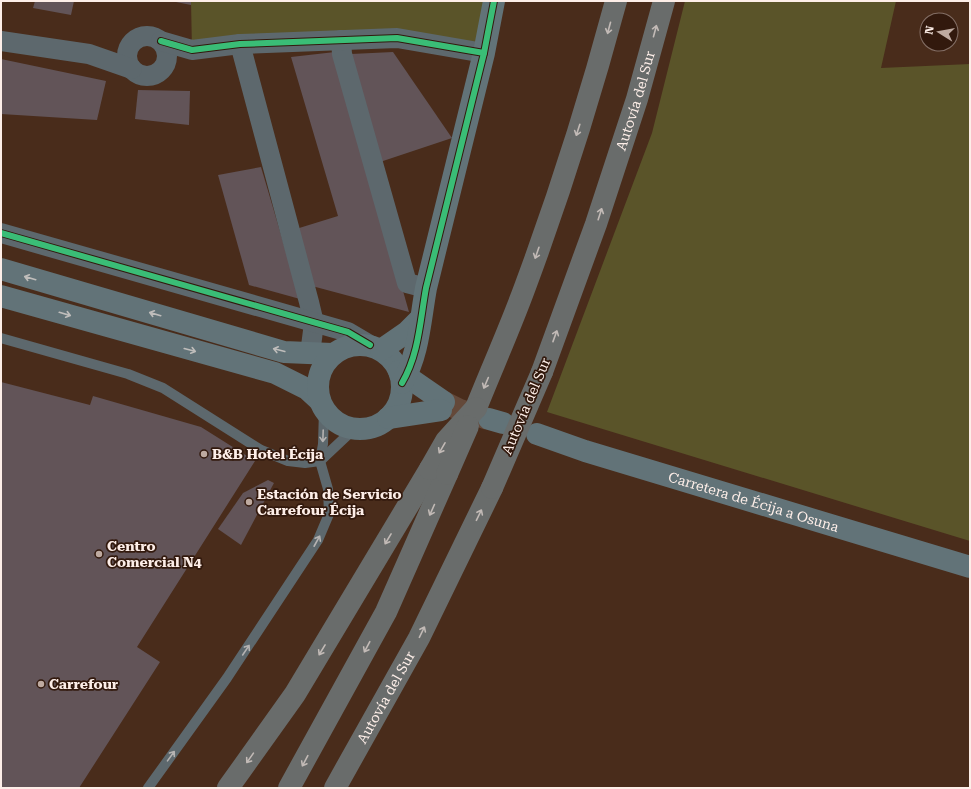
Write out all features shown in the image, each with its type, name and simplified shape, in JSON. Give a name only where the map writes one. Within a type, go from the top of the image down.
[{"type":"highway","points":[[228,788],[295,694],[439,472],[489,417],[496,359],[525,288],[590,93],[602,55],[616,1]]},
{"type":"highway","name":"Autovía del Sur","points":[[335,788],[419,638],[492,488],[542,372],[596,224],[637,100],[664,1]]},
{"type":"highway","points":[[289,788],[386,612],[439,472]]},
{"type":"street","points":[[1,296],[275,373],[307,389],[322,405],[332,419],[343,426],[354,429],[378,425],[388,418],[396,408],[401,396],[402,377],[420,336],[420,319],[426,288],[484,53],[494,1]]},
{"type":"street","points":[[89,54],[131,45],[142,37],[155,37],[161,41],[192,50],[240,44],[341,40],[413,40],[484,53]]},
{"type":"street","points":[[1,40],[89,54],[132,69],[143,76],[155,74],[165,66],[192,50]]},
{"type":"street","points":[[341,40],[342,54],[407,283],[426,288]]},
{"type":"street","points":[[161,41],[167,53],[165,66]]},
{"type":"street","points":[[240,44],[314,323],[310,354]]},
{"type":"street","points":[[131,45],[127,57],[132,69]]},
{"type":"street","points":[[1,233],[348,332],[392,359],[402,377],[442,406],[388,418]]},
{"type":"street","points":[[1,269],[284,352],[332,354]]},
{"type":"street","points":[[322,405],[317,389],[319,376],[324,364],[332,354],[344,347],[356,344],[375,348],[407,332],[420,319]]},
{"type":"street","name":"Carretera de Écija a Osuna","points":[[537,434],[585,451],[970,567]]},
{"type":"lane","points":[[1,338],[128,374],[163,388],[261,450],[288,461],[320,461],[354,429]]},
{"type":"lane","points":[[148,788],[227,678],[318,540],[329,514],[328,489],[320,461],[323,444],[322,405]]},
{"type":"shaded area","points":[[191,1],[494,1],[484,53],[413,40],[192,50]]},
{"type":"shaded area","points":[[685,1],[896,1],[881,68],[970,64],[970,541],[547,412],[652,133]]},
{"type":"building","points":[[35,1],[74,1],[71,15],[33,8]]},
{"type":"building","points":[[171,1],[191,1],[191,5]]},
{"type":"building","points":[[335,52],[409,312],[312,286],[296,229],[338,216],[291,57]]},
{"type":"building","points":[[393,52],[452,138],[380,162],[351,54]]},
{"type":"building","points":[[1,59],[106,81],[97,120],[1,114]]},
{"type":"building","points":[[138,90],[190,91],[189,125],[135,119]]},
{"type":"building","points":[[261,167],[300,299],[249,285],[218,175]]},
{"type":"building","name":"Centro Comercial N4","points":[[1,382],[90,405],[93,396],[201,427],[255,461],[137,647],[160,662],[79,788],[1,788]]},
{"type":"building","points":[[268,480],[274,483],[241,545],[218,529],[243,493]]},
{"type":"tunnel","points":[[444,402],[460,410],[488,419]]},
{"type":"cycle path","points":[[402,383],[408,372],[415,349],[426,288],[484,53],[494,1]]},
{"type":"cycle path","points":[[161,41],[192,50],[240,44],[397,38],[484,53]]},
{"type":"cycle path","points":[[1,233],[348,332],[370,345]]},
{"type":"place","name":"B&B Hotel Écija","points":[[204,454]]},
{"type":"place","name":"Estación de Servicio Carrefour Écija","points":[[249,502]]},
{"type":"place","name":"Centro Comercial N4","points":[[99,554]]},
{"type":"place","name":"Carrefour","points":[[41,684]]}]
